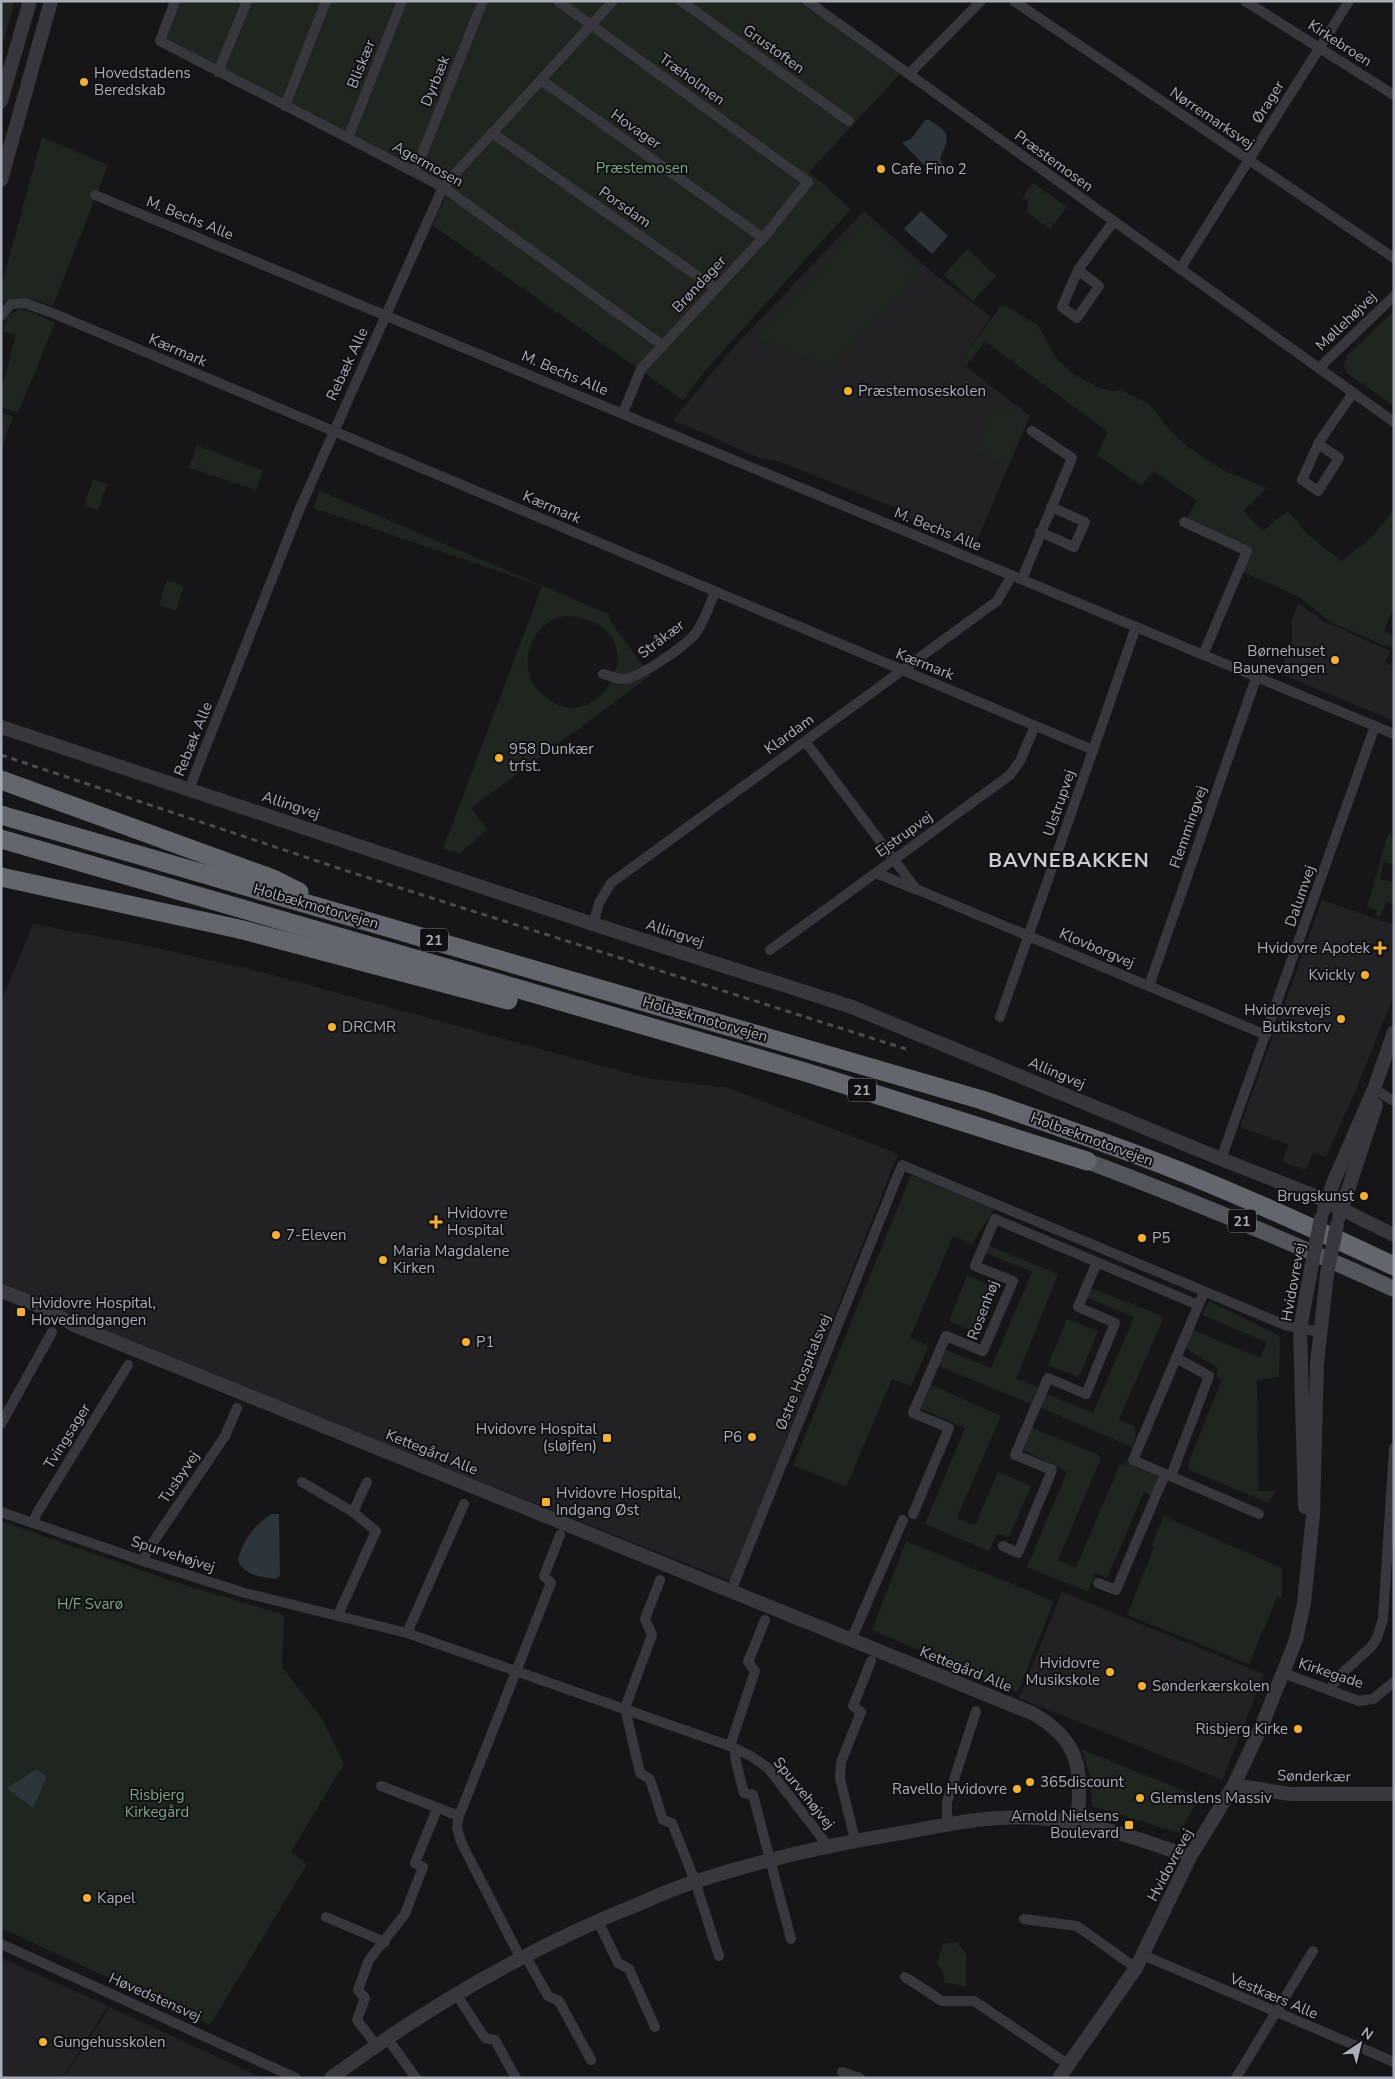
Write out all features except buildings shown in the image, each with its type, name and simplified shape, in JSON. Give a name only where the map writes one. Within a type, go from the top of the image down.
[{"type":"highway","points":[[1,780],[273,879],[335,912]]},
{"type":"highway","name":"Holbækmotorvejen","points":[[1,814],[982,1100],[1188,1174],[1287,1216],[1394,1266]]},
{"type":"highway","name":"Holbækmotorvejen","points":[[1,839],[732,1051],[1006,1134],[1087,1161]]},
{"type":"highway","points":[[1,877],[239,929],[676,1044],[732,1051]]},
{"type":"main road","name":"Holbækmotorvejen","points":[[1087,1161],[1182,1196],[1279,1236],[1394,1289]]},
{"type":"street","points":[[1,102],[30,1]]},
{"type":"street","points":[[1,180],[51,1]]},
{"type":"street","name":"Agermosen","points":[[175,1],[160,41],[443,187],[662,345]]},
{"type":"street","points":[[218,72],[247,1]]},
{"type":"street","points":[[285,106],[326,1]]},
{"type":"street","name":"Bliskær","points":[[348,138],[402,1]]},
{"type":"street","name":"Dyrbæk","points":[[415,172],[483,1]]},
{"type":"street","name":"Træholmen","points":[[558,1],[808,182]]},
{"type":"street","name":"Rebæk Alle","points":[[189,789],[300,508],[443,187],[613,1]]},
{"type":"street","name":"Grustoften","points":[[681,1],[849,121]]},
{"type":"street","name":"Præstemosen","points":[[807,1],[1394,422]]},
{"type":"street","points":[[909,74],[981,1]]},
{"type":"street","name":"Nørremarksvej","points":[[1014,1],[1394,258]]},
{"type":"street","name":"Kirkebroen","points":[[1245,1],[1394,95]]},
{"type":"street","name":"Ørager","points":[[1180,269],[1349,1]]},
{"type":"street","name":"Hovager","points":[[541,80],[763,238]]},
{"type":"street","name":"Porsdam","points":[[492,133],[716,288]]},
{"type":"street","name":"Brøndager","points":[[622,413],[638,374],[662,345],[763,238],[808,182]]},
{"type":"street","name":"M. Bechs Alle","points":[[95,195],[386,314],[1394,734]]},
{"type":"street","points":[[1078,270],[1113,222]]},
{"type":"street","name":"Møllehøjvej","points":[[1319,368],[1394,296]]},
{"type":"street","name":"Kærmark","points":[[1,316],[11,304],[25,303],[1093,750]]},
{"type":"street","points":[[1318,444],[1354,393]]},
{"type":"street","points":[[1017,577],[1040,532],[1072,458],[1032,431]]},
{"type":"street","points":[[1040,532],[1074,547],[1085,522],[1051,507]]},
{"type":"street","points":[[1184,522],[1247,551],[1203,655]]},
{"type":"street","name":"Klardam","points":[[593,924],[599,903],[611,883],[997,601],[1017,577]]},
{"type":"street","name":"Stråkær","points":[[603,674],[622,679],[633,677],[681,645],[693,636],[700,627],[715,592]]},
{"type":"street","name":"Ulstrupvej","points":[[1000,1017],[1136,627]]},
{"type":"street","name":"Flemmingvej","points":[[1149,986],[1256,678]]},
{"type":"street","name":"Ejstrupvej","points":[[770,950],[1010,775],[1020,761],[1035,726]]},
{"type":"street","name":"Dalumvej","points":[[1220,1159],[1313,904],[1374,726]]},
{"type":"street","name":"Allingvej","points":[[1,727],[593,924],[852,1007],[1328,1202],[1394,1235]]},
{"type":"street","name":"Klovborgvej","points":[[805,741],[916,889]]},
{"type":"street","name":"Klovborgvej","points":[[876,872],[1266,1035]]},
{"type":"street","name":"Hvidovrevej","points":[[1059,2078],[1136,1968],[1190,1857],[1234,1785],[1284,1673],[1296,1640],[1304,1603],[1313,1515],[1315,1404],[1326,1274],[1337,1225],[1394,1032]]},
{"type":"street","name":"Hvidovrevej","points":[[1308,1552],[1300,1378],[1300,1329],[1321,1218],[1334,1181],[1394,1060]]},
{"type":"street","points":[[1377,1091],[1394,1101]]},
{"type":"street","name":"Østre Hospitalsvej","points":[[731,1590],[902,1165],[1204,1292]]},
{"type":"street","name":"Rosenhøj","points":[[913,1514],[949,1428],[913,1413],[946,1336],[983,1351],[1013,1282],[975,1266],[995,1219],[1198,1305]]},
{"type":"street","points":[[1003,1546],[1018,1553],[1052,1470],[1016,1455],[1048,1378],[1086,1394],[1116,1323],[1078,1307],[1097,1262]]},
{"type":"street","name":"Kettegård Alle","points":[[1,1291],[42,1307],[91,1332],[1024,1710],[1049,1723],[1064,1738],[1078,1770],[1081,1787],[1077,1823]]},
{"type":"street","points":[[1259,1514],[1133,1460],[1204,1292],[1300,1329],[1320,1332]]},
{"type":"street","points":[[1,1424],[52,1332]]},
{"type":"street","points":[[1098,1583],[1116,1590],[1168,1475],[1209,1376],[1176,1358]]},
{"type":"street","name":"Tvingsager","points":[[34,1523],[37,1513],[128,1365]]},
{"type":"street","name":"Tusbyvej","points":[[143,1561],[147,1551],[225,1436],[237,1408]]},
{"type":"street","points":[[1329,1690],[1341,1674],[1371,1648],[1377,1638],[1383,1619],[1391,1529],[1394,1448]]},
{"type":"street","points":[[302,1482],[353,1512],[376,1531],[338,1615]]},
{"type":"street","points":[[353,1512],[367,1482]]},
{"type":"street","points":[[407,1633],[464,1504]]},
{"type":"street","name":"Spurvehøjvej","points":[[1,1512],[143,1561],[246,1592],[407,1633],[733,1747],[751,1756],[768,1768],[828,1846]]},
{"type":"street","points":[[851,1640],[903,1520]]},
{"type":"street","points":[[560,1535],[544,1576],[551,1583],[459,1816],[457,1828],[461,1842],[523,1956],[548,1996],[559,2001],[591,2060]]},
{"type":"street","points":[[660,1580],[645,1619],[652,1635],[625,1708],[640,1773],[650,1780],[663,1820],[672,1823],[695,1881],[719,1956]]},
{"type":"street","points":[[765,1620],[748,1662],[755,1671],[733,1747],[744,1793],[753,1795],[791,1939]]},
{"type":"street","points":[[854,1840],[840,1778],[841,1762],[861,1712],[853,1706],[871,1661]]},
{"type":"street","name":"Kirkegade","points":[[1284,1673],[1359,1701],[1372,1699],[1394,1682]]},
{"type":"street","points":[[947,1825],[947,1802],[976,1711]]},
{"type":"street","name":"Sønderkær","points":[[1234,1785],[1290,1794],[1394,1794]]},
{"type":"street","points":[[381,1786],[459,1816]]},
{"type":"street","points":[[416,2078],[358,2020],[365,1998],[358,1990],[369,1960],[385,1942],[405,1914],[423,1867],[415,1863],[437,1809]]},
{"type":"street","points":[[331,2078],[381,2041],[456,1994],[523,1956],[598,1921],[695,1881],[770,1859],[854,1840],[947,1825],[1007,1818],[1037,1818],[1077,1823],[1127,1835],[1190,1857]]},
{"type":"street","points":[[326,1917],[385,1942]]},
{"type":"street","points":[[1024,1919],[1078,1926],[1136,1968]]},
{"type":"street","points":[[598,1921],[618,1963],[629,1969],[655,2027]]},
{"type":"street","name":"Høvedstensvej","points":[[1,1944],[296,2078]]},
{"type":"street","points":[[1236,2078],[1313,1951]]},
{"type":"street","name":"Vestkærs Alle","points":[[1143,1955],[1394,2062]]},
{"type":"street","points":[[905,1977],[942,2001],[974,2001],[1068,2065]]},
{"type":"street","points":[[456,1994],[485,2038],[495,2040],[516,2078]]},
{"type":"street","points":[[842,2072],[860,2078]]},
{"type":"shaded area","points":[[925,120],[929,120],[941,128],[945,132],[947,140],[940,158],[943,164],[937,175],[929,170],[902,143],[911,139]]},
{"type":"shaded area","name":"Præstemoseskolen","points":[[864,211],[934,274],[991,317],[960,362],[1030,416],[974,547],[903,516],[895,508],[780,462],[757,457],[673,420],[732,349]]},
{"type":"shaded area","points":[[921,211],[948,236],[932,254],[904,229]]},
{"type":"shaded area","name":"Børnehuset Baunevangen","points":[[1298,603],[1321,620],[1390,651],[1385,662],[1394,667],[1394,721],[1279,673],[1292,641],[1292,620]]},
{"type":"shaded area","points":[[1322,900],[1394,925],[1394,995],[1356,1090],[1326,1157],[1313,1153],[1306,1170],[1283,1162],[1288,1144],[1240,1127]]},
{"type":"shaded area","name":"Hvidovre Hospital","points":[[33,924],[138,944],[258,971],[646,1078],[729,1088],[898,1154],[730,1581],[1,1290],[1,1002]]},
{"type":"shaded area","points":[[272,1514],[279,1514],[280,1576],[275,1579],[248,1572],[238,1560],[250,1534]]},
{"type":"shaded area","name":"Sønderkærskolen","points":[[1062,1592],[1264,1674],[1222,1780],[1019,1698]]},
{"type":"shaded area","points":[[37,1769],[47,1777],[33,1808],[7,1788]]},
{"type":"shaded area","name":"Gungehusskolen","points":[[1,1958],[108,2006],[62,2078],[1,2078]]},
{"type":"shaded area","points":[[110,2007],[263,2078],[63,2078]]},
{"type":"green space","points":[[1,1],[15,1],[1,48]]},
{"type":"green space","name":"Præstemosen","points":[[179,1],[798,1],[900,74],[809,172],[851,209],[705,371],[683,400],[432,225],[450,188],[165,38]]},
{"type":"green space","points":[[42,137],[108,165],[53,306],[27,298],[14,298],[1,303],[1,287]]},
{"type":"green space","points":[[1033,183],[1067,207],[1050,229],[1027,212],[1028,201],[1022,198]]},
{"type":"green space","points":[[867,219],[921,269],[830,368],[757,338]]},
{"type":"green space","points":[[967,249],[996,276],[973,301],[944,275]]},
{"type":"green space","points":[[1002,304],[1038,325],[1055,357],[1072,373],[1099,388],[1112,391],[1121,390],[1149,404],[1176,437],[1191,449],[1221,469],[1267,488],[1243,511],[1262,531],[1288,511],[1309,536],[1342,561],[1373,536],[1394,509],[1394,608],[1384,630],[1394,637],[1394,647],[1383,645],[1331,622],[1299,597],[1243,572],[1250,551],[1184,522],[1197,501],[1153,471],[1142,486],[1097,455],[1108,432],[985,341],[966,366],[960,362]]},
{"type":"green space","points":[[19,309],[30,311],[55,323],[18,413],[1,407],[1,391],[16,335],[3,332],[7,317]]},
{"type":"green space","points":[[1394,311],[1394,406],[1347,373],[1344,366],[1347,355]]},
{"type":"green space","points":[[995,403],[1027,417],[1005,465],[974,450]]},
{"type":"green space","points":[[1,413],[13,416],[1,450]]},
{"type":"green space","points":[[197,445],[263,471],[256,490],[189,468]]},
{"type":"green space","points":[[93,479],[107,484],[98,510],[84,505]]},
{"type":"green space","points":[[320,491],[609,614],[609,619],[650,676],[471,808],[487,830],[459,854],[443,849],[542,586],[313,508]],"holes":[[[567,616],[597,624],[613,640],[617,660],[612,680],[598,697],[580,707],[559,705],[537,689],[532,681],[528,663],[528,653],[531,644],[541,628],[558,618]]]},
{"type":"green space","points":[[167,580],[184,586],[176,611],[159,605]]},
{"type":"green space","points":[[1388,834],[1394,837],[1394,865],[1384,862],[1380,879],[1394,882],[1394,905],[1386,902],[1380,917],[1376,915],[1377,911],[1367,907]]},
{"type":"green space","points":[[911,1175],[994,1209],[972,1244],[953,1236],[910,1338],[929,1346],[911,1386],[892,1379],[846,1487],[793,1465]]},
{"type":"green space","points":[[988,1243],[992,1247],[1058,1274],[1016,1379],[1038,1387],[1031,1404],[934,1364],[944,1349],[991,1368],[1032,1272],[984,1252]]},
{"type":"green space","points":[[967,1275],[996,1288],[977,1333],[949,1321]]},
{"type":"green space","points":[[1086,1286],[1160,1315],[1163,1319],[1119,1419],[1134,1426],[1136,1435],[1132,1447],[1036,1406],[1042,1392],[1093,1413],[1134,1317],[1083,1296]]},
{"type":"green space","points":[[1209,1301],[1280,1336],[1279,1377],[1257,1380],[1258,1491],[1276,1491],[1268,1503],[1189,1470],[1188,1464],[1222,1379],[1216,1377],[1218,1368],[1181,1346],[1189,1328],[1260,1358],[1267,1342],[1202,1315]]},
{"type":"green space","points":[[1067,1319],[1098,1331],[1079,1377],[1048,1365]]},
{"type":"green space","points":[[929,1384],[1001,1416],[957,1518],[975,1525],[998,1472],[1031,1486],[1009,1537],[997,1534],[989,1551],[925,1524],[965,1428],[919,1408]]},
{"type":"green space","points":[[1027,1426],[1099,1455],[1101,1458],[1058,1560],[1076,1568],[1119,1466],[1126,1462],[1156,1476],[1161,1482],[1155,1497],[1144,1492],[1107,1578],[1095,1573],[1088,1592],[1027,1567],[1067,1472],[1018,1448]]},
{"type":"green space","points":[[1164,1516],[1282,1568],[1282,1598],[1277,1597],[1249,1664],[1127,1615],[1154,1547],[1151,1546]]},
{"type":"green space","name":"Risbjerg Kirkegård","points":[[1,1521],[169,1580],[284,1615],[282,1667],[323,1720],[344,1764],[291,1852],[307,1864],[210,2025],[1,1928]]},
{"type":"green space","points":[[906,1541],[1054,1601],[1018,1692],[872,1630]]},
{"type":"green space","points":[[1081,1749],[1199,1797],[1179,1833],[1092,1806],[1090,1775]]},
{"type":"green space","points":[[957,1942],[966,1954],[966,1987],[944,1982],[943,1972],[937,1963],[943,1944]]},
{"type":"railway","points":[[1,755],[350,872],[906,1049]]},
{"type":"place","name":"Hovedstadens Beredskab","points":[[84,82]]},
{"type":"place","name":"Cafe Fino 2","points":[[881,169]]},
{"type":"place","name":"Præstemoseskolen","points":[[848,391]]},
{"type":"place","name":"Børnehuset Baunevangen","points":[[1335,660]]},
{"type":"place","name":"958 Dunkær trfst.","points":[[499,758]]},
{"type":"place","name":"Hvidovre Apotek","points":[[1380,948]]},
{"type":"place","name":"Kvickly","points":[[1365,975]]},
{"type":"place","name":"Hvidovrevejs Butikstorv","points":[[1341,1019]]},
{"type":"place","name":"DRCMR","points":[[332,1027]]},
{"type":"place","name":"Brugskunst","points":[[1364,1196]]},
{"type":"place","name":"Hvidovre Hospital","points":[[436,1222]]},
{"type":"place","name":"7-Eleven","points":[[276,1235]]},
{"type":"place","name":"P5","points":[[1142,1238]]},
{"type":"place","name":"Maria Magdalene Kirken","points":[[383,1260]]},
{"type":"place","name":"Hvidovre Hospital, Hovedindgangen","points":[[21,1312]]},
{"type":"place","name":"P1","points":[[466,1342]]},
{"type":"place","name":"P6","points":[[752,1437]]},
{"type":"place","name":"Hvidovre Hospital (sløjfen)","points":[[607,1438]]},
{"type":"place","name":"Hvidovre Hospital, Indgang Øst","points":[[546,1502]]},
{"type":"place","name":"Hvidovre Musikskole","points":[[1110,1672]]},
{"type":"place","name":"Sønderkærskolen","points":[[1142,1686]]},
{"type":"place","name":"Risbjerg Kirke","points":[[1298,1729]]},
{"type":"place","name":"365discount","points":[[1030,1782]]},
{"type":"place","name":"Ravello Hvidovre","points":[[1017,1789]]},
{"type":"place","name":"Glemslens Massiv","points":[[1140,1798]]},
{"type":"place","name":"Arnold Nielsens Boulevard","points":[[1129,1825]]},
{"type":"place","name":"Kapel","points":[[87,1898]]},
{"type":"place","name":"Gungehusskolen","points":[[43,2042]]},
{"type":"district","name":"BAVNEBAKKEN","points":[[1069,860]]},
{"type":"park label","name":"H/F Svarø","points":[[90,1604]]}]
